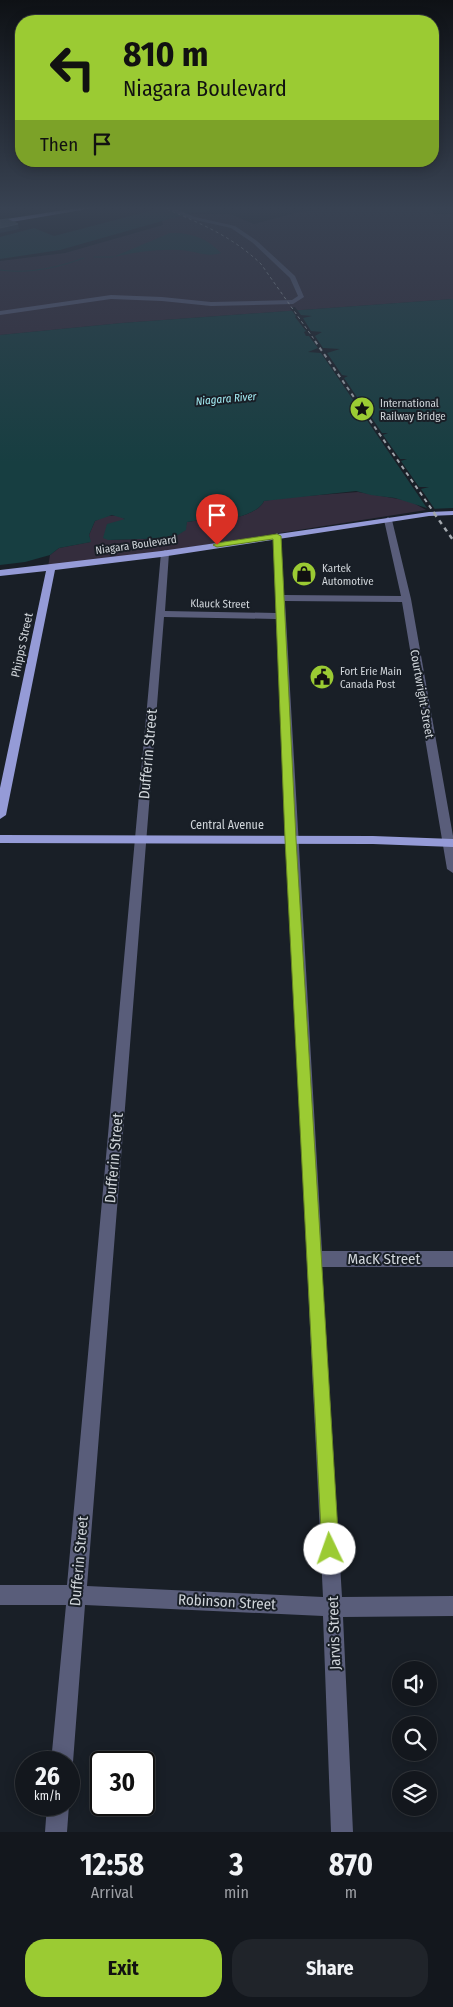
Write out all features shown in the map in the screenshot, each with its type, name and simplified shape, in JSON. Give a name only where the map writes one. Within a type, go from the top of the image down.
[{"type":"main road","name":"Niagara Boulevard","points":[[0,573],[165,553],[428,514],[453,514]]},
{"type":"main road","name":"Phipps Street","points":[[0,815],[52,568]]},
{"type":"main road","name":"Central Avenue","points":[[0,839],[291,839],[451,843]]},
{"type":"street","points":[[0,313],[111,297],[162,299],[211,304],[293,302],[301,297],[299,292]]},
{"type":"street","name":"Courtwright Street","points":[[388,520],[406,599],[451,843],[453,868]]},
{"type":"street","name":"Jarvis Street","points":[[277,536],[291,839],[333,1607],[342,1832]]},
{"type":"street","name":"Dufferin Street","points":[[63,1751],[165,553]]},
{"type":"street","points":[[280,598],[406,599]]},
{"type":"street","name":"Klauck Street","points":[[160,614],[280,616]]},
{"type":"street","name":"MacK Street","points":[[315,1259],[453,1259]]},
{"type":"street","name":"Robinson Street","points":[[0,1596],[76,1595],[333,1607],[453,1606]]},
{"type":"street","points":[[56,1832],[57,1816]]},
{"type":"shaded area","points":[[0,292],[453,292],[453,299],[122,323],[0,335]]},
{"type":"shaded area","points":[[358,492],[410,501],[426,510],[115,559],[48,567],[50,555],[59,548],[90,542],[89,535],[95,521],[106,516],[114,515],[125,519],[108,540],[172,538],[183,531],[187,522],[220,517],[221,520],[239,517],[257,509],[264,501]]},
{"type":"water","name":"Niagara River","points":[[453,299],[453,508],[430,509],[395,498],[356,491],[264,501],[257,509],[239,517],[221,521],[220,517],[187,522],[186,530],[173,538],[108,540],[103,538],[107,524],[125,519],[112,515],[95,521],[89,535],[91,542],[59,548],[50,555],[25,562],[0,565],[0,335],[122,323]]},
{"type":"pier","name":"International Railway Bridge","points":[[295,307],[301,315],[312,316],[303,318],[311,331],[322,332],[315,336],[323,348],[340,349],[327,353],[342,375],[348,376],[344,378],[361,403],[368,403],[363,405],[382,433],[388,433],[383,435],[400,459],[407,459],[401,461],[419,487],[429,487],[421,489],[436,511],[429,511],[321,353],[308,352],[318,348],[309,336],[306,336],[304,332],[306,331],[290,308]]},
{"type":"railway","points":[[281,292],[316,342]]},
{"type":"railway","points":[[315,341],[435,514]]},
{"type":"railway","points":[[434,513],[453,540]]},
{"type":"place","name":"International Railway Bridge","points":[[362,409]]},
{"type":"place","name":"Kartek Automotive","points":[[304,574]]},
{"type":"place","name":"Fort Erie Main Canada Post","points":[[322,677]]},
{"type":"route","points":[[217,545],[277,536],[291,839],[330,1549]]}]
